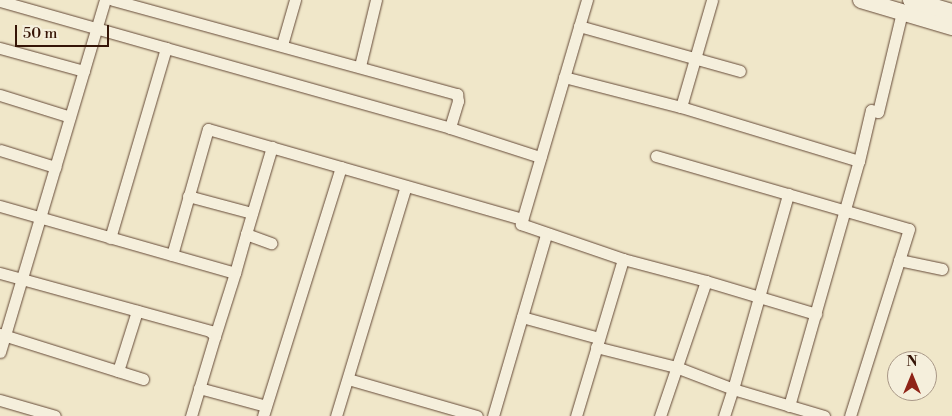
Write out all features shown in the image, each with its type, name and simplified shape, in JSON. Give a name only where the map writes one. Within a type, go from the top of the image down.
[{"type":"main road","points":[[861,0],[952,12]]},
{"type":"main road","points":[[907,6],[952,26]]},
{"type":"street","points":[[0,352],[2,334],[21,281],[105,0]]},
{"type":"street","points":[[113,0],[360,66],[456,94],[458,101],[450,128]]},
{"type":"street","points":[[282,45],[295,0]]},
{"type":"street","points":[[360,66],[376,0]]},
{"type":"street","points":[[587,0],[540,157],[522,220],[522,227],[623,259],[816,314]]},
{"type":"street","points":[[681,107],[712,0]]},
{"type":"street","points":[[0,1],[450,128],[540,157]]},
{"type":"street","points":[[789,406],[847,210],[871,110],[878,112],[907,6]]},
{"type":"street","points":[[580,26],[740,71]]},
{"type":"street","points":[[0,48],[84,70]]},
{"type":"street","points":[[110,238],[166,48]]},
{"type":"street","points":[[564,76],[681,107],[859,161]]},
{"type":"street","points":[[0,96],[70,117]]},
{"type":"street","points":[[172,255],[208,128],[522,220]]},
{"type":"street","points":[[191,416],[272,147]]},
{"type":"street","points":[[0,150],[55,167]]},
{"type":"street","points":[[656,156],[909,229],[850,416]]},
{"type":"street","points":[[200,388],[264,411],[341,167]]},
{"type":"street","points":[[336,416],[406,186]]},
{"type":"street","points":[[724,416],[788,194]]},
{"type":"street","points":[[188,196],[252,213]]},
{"type":"street","points":[[0,206],[235,272]]},
{"type":"street","points":[[246,234],[271,243]]},
{"type":"street","points":[[493,416],[546,235]]},
{"type":"street","points":[[576,416],[623,259]]},
{"type":"street","points":[[899,260],[942,269]]},
{"type":"street","points":[[0,273],[21,281],[210,330],[215,336]]},
{"type":"street","points":[[660,416],[706,282]]},
{"type":"street","points":[[118,371],[137,311]]},
{"type":"street","points":[[522,317],[676,367],[733,389],[824,416]]},
{"type":"street","points":[[2,334],[143,379]]},
{"type":"street","points":[[348,379],[437,411],[477,416]]},
{"type":"street","points":[[0,400],[55,416]]}]
